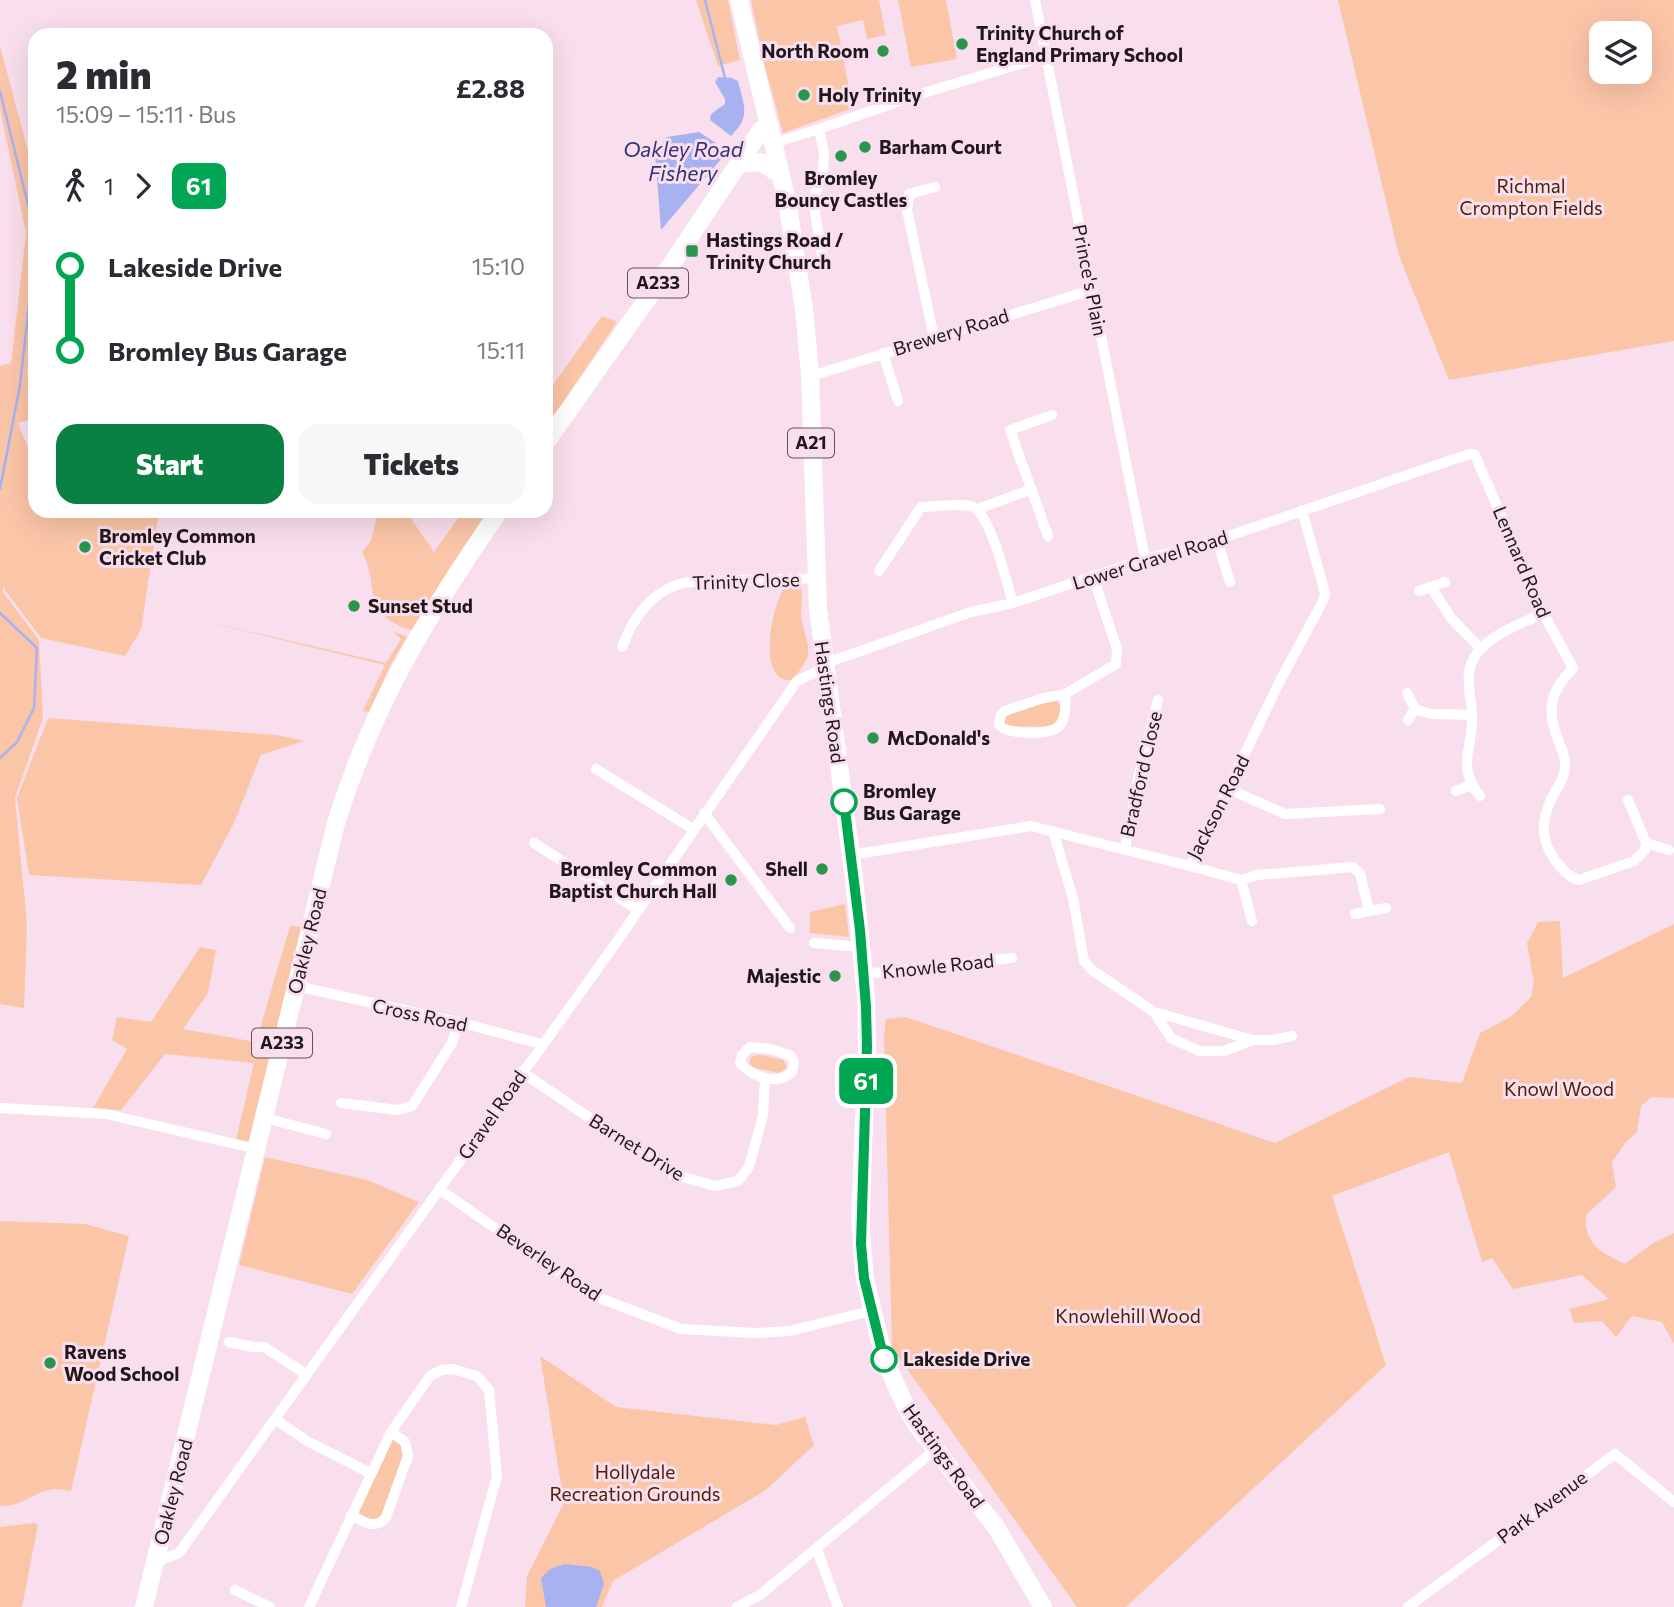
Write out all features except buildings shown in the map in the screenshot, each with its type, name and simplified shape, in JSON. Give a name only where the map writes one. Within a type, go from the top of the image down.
[{"type":"main road","name":"A21","points":[[739,0],[772,135]]},
{"type":"main road","name":"A233","points":[[553,432],[667,271],[761,130],[772,135]]},
{"type":"main road","name":"Hastings Road","points":[[772,135],[796,249],[803,299],[810,374],[820,669],[851,855],[862,947],[867,1046],[861,1244],[871,1311],[884,1359],[918,1427],[996,1527],[1043,1607]]},
{"type":"main road","points":[[738,164],[761,162],[781,175]]},
{"type":"main road","name":"Oakley Road","points":[[145,1607],[336,822],[374,718],[417,635],[494,518]]},
{"type":"street","name":"Prince's Plain","points":[[1035,0],[1145,559]]},
{"type":"street","points":[[772,135],[819,129],[914,96],[1046,57]]},
{"type":"street","points":[[819,129],[824,153],[823,172],[813,200],[824,267]]},
{"type":"street","points":[[934,338],[907,210],[909,194],[935,187]]},
{"type":"street","points":[[796,249],[819,244]]},
{"type":"street","name":"Brewery Road","points":[[810,374],[821,373],[1092,289]]},
{"type":"street","points":[[883,353],[898,401]]},
{"type":"street","points":[[1048,536],[1010,430],[1052,415]]},
{"type":"street","name":"Lower Gravel Road","points":[[820,669],[971,612],[1013,603],[1145,559],[1217,540],[1469,454],[1475,455]]},
{"type":"street","name":"Lennard Road","points":[[1475,455],[1543,613],[1573,668],[1559,683],[1552,703],[1552,723],[1566,767],[1562,782],[1544,816],[1543,832],[1548,850],[1571,877],[1579,880],[1634,861],[1645,850],[1646,843]]},
{"type":"street","points":[[978,509],[1032,489]]},
{"type":"street","points":[[879,570],[921,507],[969,506],[978,509],[987,522],[1013,603]]},
{"type":"street","name":"Jackson Road","points":[[851,855],[1031,826],[1189,866],[1324,598],[1325,593],[1301,510]]},
{"type":"street","points":[[1217,540],[1230,582]]},
{"type":"street","points":[[1065,694],[1062,721],[1057,728],[1012,732],[999,725],[1001,715],[1005,711],[1065,694],[1116,664],[1117,649],[1093,577]]},
{"type":"street","name":"Trinity Close","points":[[622,647],[630,625],[639,614],[651,601],[679,584],[816,578]]},
{"type":"street","points":[[1445,582],[1425,589],[1480,648]]},
{"type":"street","points":[[1480,796],[1471,785],[1466,756],[1472,715],[1468,672],[1480,648],[1543,613]]},
{"type":"street","name":"Gravel Road","points":[[156,1559],[162,1560],[179,1553],[638,910],[797,681],[820,669]]},
{"type":"street","points":[[1406,694],[1415,709],[1431,714],[1472,715]]},
{"type":"street","name":"Bradford Close","points":[[1125,849],[1139,774],[1158,700]]},
{"type":"street","points":[[1408,720],[1415,709]]},
{"type":"street","points":[[596,769],[693,829]]},
{"type":"street","points":[[1456,791],[1471,785]]},
{"type":"street","points":[[1229,789],[1286,814],[1380,809]]},
{"type":"street","points":[[1628,800],[1646,843],[1669,850]]},
{"type":"street","points":[[704,813],[790,928]]},
{"type":"street","points":[[1053,831],[1073,898],[1084,961],[1092,970],[1154,1012],[1254,1040],[1292,1036]]},
{"type":"street","points":[[534,843],[638,910]]},
{"type":"street","points":[[1189,866],[1241,880],[1257,875],[1352,867],[1360,873],[1368,911]]},
{"type":"street","points":[[1241,880],[1252,921]]},
{"type":"street","points":[[1354,914],[1386,908]]},
{"type":"street","points":[[814,943],[862,947]]},
{"type":"street","name":"Knowle Road","points":[[864,974],[1012,958]]},
{"type":"street","name":"Cross Road","points":[[296,986],[542,1044]]},
{"type":"street","points":[[1154,1012],[1171,1038],[1199,1051],[1224,1051],[1254,1040]]},
{"type":"street","points":[[341,1103],[398,1110],[412,1106],[452,1043],[457,1022]]},
{"type":"street","points":[[756,1047],[791,1056],[794,1068],[787,1077],[765,1078],[754,1074],[740,1063],[744,1051],[756,1047]]},
{"type":"street","name":"Barnet Drive","points":[[522,1072],[672,1174],[715,1186],[738,1181],[749,1167],[763,1115],[765,1078]]},
{"type":"street","points":[[0,1108],[106,1114],[257,1149]]},
{"type":"street","points":[[265,1118],[326,1133]]},
{"type":"street","name":"Beverley Road","points":[[439,1189],[602,1299],[681,1329],[757,1333],[789,1331],[871,1311]]},
{"type":"street","points":[[229,1342],[264,1347],[306,1374]]},
{"type":"street","points":[[309,1607],[391,1432],[430,1376],[447,1369],[477,1376],[489,1390],[497,1476],[461,1607]]},
{"type":"street","points":[[275,1419],[307,1441],[370,1473]]},
{"type":"street","points":[[351,1516],[372,1525],[382,1522],[386,1517],[408,1456],[405,1442],[391,1432]]},
{"type":"street","points":[[737,1607],[760,1595],[817,1550],[936,1449]]},
{"type":"street","name":"Park Avenue","points":[[1408,1607],[1615,1454],[1674,1502]]},
{"type":"street","points":[[817,1550],[838,1607]]},
{"type":"street","points":[[235,1590],[270,1607]]},
{"type":"green space","points":[[696,0],[728,0],[740,60],[718,66]]},
{"type":"green space","name":"Holy Trinity","points":[[751,0],[879,0],[886,35],[867,39],[863,20],[837,26],[853,108],[783,133]]},
{"type":"green space","points":[[898,0],[946,0],[957,59],[911,67]]},
{"type":"green space","name":"Richmal Crompton Fields","points":[[1338,0],[1674,0],[1674,341],[1449,380],[1399,256]]},
{"type":"green space","points":[[0,46],[28,151],[28,420],[18,423],[28,448],[28,518],[158,518],[141,630],[125,656],[41,638],[5,590],[5,586],[2,591],[39,640],[43,718],[15,798],[27,925],[24,1008],[0,1004],[0,366],[11,363],[26,233],[0,109]]},
{"type":"green space","points":[[602,316],[617,322],[553,418],[553,385]]},
{"type":"green space","points":[[376,518],[411,518],[434,552],[458,518],[485,518],[411,630],[395,624],[378,608],[362,552],[371,541]]},
{"type":"green space","points":[[800,585],[801,618],[808,656],[793,680],[781,678],[774,670],[770,658],[770,643],[775,611],[784,588]]},
{"type":"green space","points":[[191,618],[386,663],[401,639],[393,631],[407,637],[369,712],[363,711],[385,665]]},
{"type":"green space","points":[[1057,700],[1061,708],[1057,722],[1049,727],[1005,726],[1004,716],[1036,704]]},
{"type":"green space","points":[[48,718],[277,735],[304,741],[261,755],[234,823],[201,885],[29,875],[17,798]]},
{"type":"green space","points":[[845,904],[849,937],[810,933],[810,912]]},
{"type":"green space","name":"Knowlehill Wood","points":[[1560,921],[1563,978],[1674,924],[1674,1098],[1652,1097],[1641,1106],[1637,1132],[1612,1162],[1616,1187],[1586,1215],[1586,1225],[1596,1246],[1625,1264],[1653,1243],[1674,1233],[1674,1344],[1662,1322],[1632,1316],[1616,1337],[1602,1321],[1574,1323],[1569,1309],[1609,1299],[1582,1275],[1513,1289],[1492,1258],[1482,1262],[1449,1152],[1332,1196],[1386,1365],[1126,1607],[1077,1607],[892,1348],[884,1037],[886,1019],[906,1017],[1275,1143],[1409,1077],[1462,1083],[1480,1033],[1512,1016],[1531,997],[1534,982],[1527,943],[1538,922]]},
{"type":"green space","points":[[290,926],[303,927],[251,1142],[236,1140],[254,1063],[165,1054],[121,1110],[93,1108],[127,1049],[112,1040],[117,1017],[151,1022],[200,947],[216,950],[208,993],[183,1029],[256,1042]]},
{"type":"green space","points":[[752,1056],[783,1060],[787,1067],[779,1073],[752,1067],[749,1063]]},
{"type":"green space","points":[[265,1157],[367,1180],[419,1202],[352,1294],[239,1265]]},
{"type":"green space","name":"Ravens Wood School","points":[[0,1221],[85,1224],[129,1236],[71,1491],[47,1490],[8,1506],[0,1506]]},
{"type":"green space","name":"Hollydale Recreation Grounds","points":[[540,1356],[616,1407],[776,1425],[805,1417],[814,1445],[766,1490],[613,1581],[602,1607],[525,1607],[527,1576],[564,1503]]},
{"type":"green space","points":[[394,1440],[405,1449],[382,1518],[373,1521],[360,1516],[359,1511],[391,1441]]},
{"type":"green space","points":[[34,1523],[38,1525],[22,1607],[0,1607],[0,1527]]},
{"type":"water","name":"Oakley Road Fishery","points":[[718,77],[738,81],[742,98],[744,117],[731,136],[710,120],[711,114],[725,104],[715,82]]},
{"type":"water","name":"Oakley Road Fishery","points":[[699,132],[728,151],[661,230],[655,153],[667,137]]},
{"type":"water","points":[[565,1564],[592,1567],[600,1571],[604,1584],[596,1607],[546,1607],[541,1578],[550,1569]]},
{"type":"waterway","points":[[705,0],[725,78]]},
{"type":"waterway","points":[[0,91],[28,205]]},
{"type":"waterway","points":[[0,489],[20,385],[28,314]]},
{"type":"waterway","points":[[0,613],[37,648],[34,708],[17,742],[0,758]]},
{"type":"bus line","name":"61","points":[[844,802],[860,930],[866,1007],[861,1244],[864,1278],[884,1359]]},
{"type":"place","name":"Trinity Church of England Primary School","points":[[962,44]]},
{"type":"place","name":"North Room","points":[[883,51]]},
{"type":"place","name":"Holy Trinity","points":[[804,95]]},
{"type":"place","name":"Barham Court","points":[[865,147]]},
{"type":"place","name":"Bromley Bouncy Castles","points":[[841,156]]},
{"type":"place","name":"Hastings Road / Trinity Church","points":[[692,251]]},
{"type":"place","name":"Bromley Common Cricket Club","points":[[85,547]]},
{"type":"place","name":"Sunset Stud","points":[[354,606]]},
{"type":"place","name":"McDonald's","points":[[873,738]]},
{"type":"place","name":"Bromley Bus Garage","points":[[844,802]]},
{"type":"place","name":"Shell","points":[[822,869]]},
{"type":"place","name":"Bromley Common Baptist Church Hall","points":[[731,880]]},
{"type":"place","name":"Majestic","points":[[835,976]]},
{"type":"place","name":"Lakeside Drive","points":[[884,1359]]},
{"type":"place","name":"Ravens Wood School","points":[[50,1363]]},
{"type":"park label","name":"Knowl Wood","points":[[1559,1089]]}]
